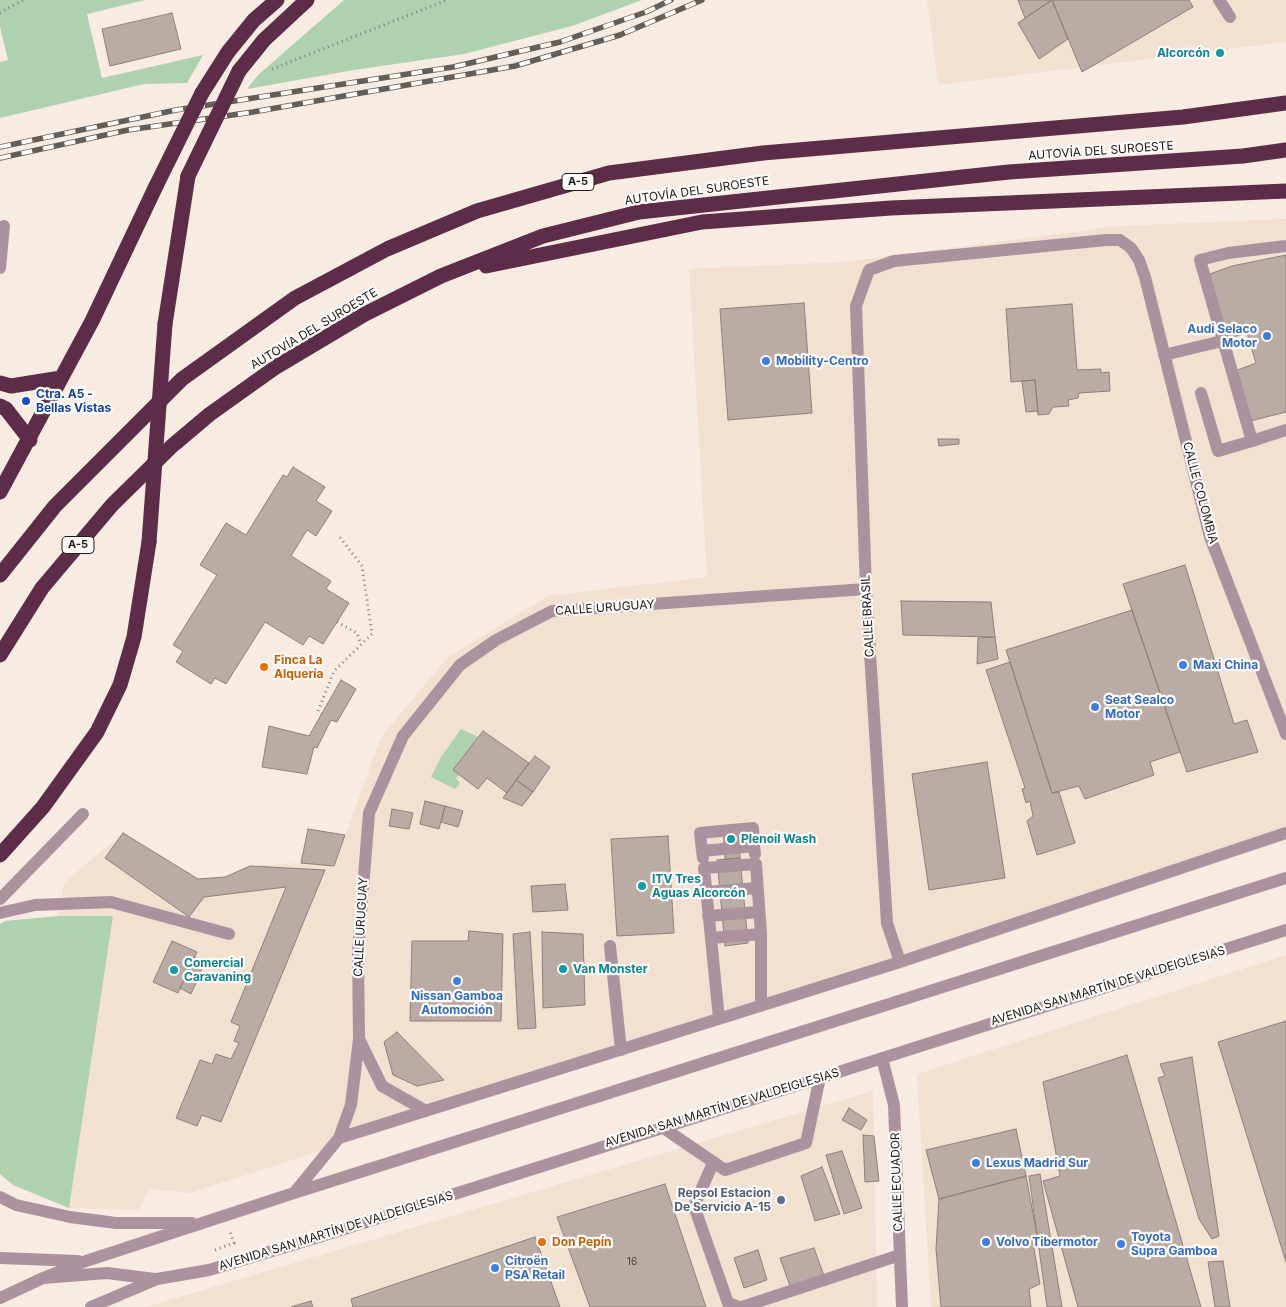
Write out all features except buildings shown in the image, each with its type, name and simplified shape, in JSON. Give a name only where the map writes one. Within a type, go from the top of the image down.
[{"type":"highway","points":[[0,492],[30,440],[92,321],[202,93],[228,52],[254,20],[278,0]]},
{"type":"highway","points":[[0,856],[43,808],[101,724],[120,685],[134,637],[149,542],[165,324],[188,176],[239,71],[264,40],[307,0]]},
{"type":"highway","name":"A-5","points":[[0,575],[55,506],[182,380],[295,298],[387,249],[477,211],[609,173],[763,153],[1183,117],[1286,102]]},
{"type":"highway","name":"AUTOVÍA DEL SUROESTE","points":[[0,655],[42,588],[112,505],[172,446],[210,414],[276,367],[365,314],[441,276],[543,236],[639,212],[999,173],[1243,156],[1286,150]]},
{"type":"highway","points":[[441,276],[702,222],[891,208],[1286,190]]},
{"type":"highway","points":[[0,383],[11,386],[61,378]]},
{"type":"highway","points":[[0,406],[6,409],[30,440]]},
{"type":"street","points":[[1219,0],[1230,17]]},
{"type":"street","points":[[0,268],[4,226]]},
{"type":"street","name":"CALLE COLOMBIA","points":[[869,270],[894,261],[1106,240],[1120,240],[1131,248],[1139,260],[1144,278],[1210,537],[1286,734]]},
{"type":"street","points":[[1252,441],[1200,260],[1228,253],[1286,246]]},
{"type":"street","name":"CALLE BRASIL","points":[[869,270],[856,306],[866,589],[887,923],[900,962]]},
{"type":"street","points":[[1164,355],[1222,341]]},
{"type":"street","points":[[1201,393],[1218,450],[1286,430]]},
{"type":"street","name":"CALLE URUGUAY","points":[[339,1138],[351,1105],[359,1039],[358,951],[369,813],[403,736],[460,665],[496,640],[552,611],[866,589]]},
{"type":"street","points":[[0,899],[84,814]]},
{"type":"street","points":[[719,1019],[700,833],[753,828],[761,934],[761,1006]]},
{"type":"street","points":[[294,1193],[339,1138],[900,962],[1286,833]]},
{"type":"street","points":[[702,851],[754,846]]},
{"type":"street","points":[[704,868],[756,864]]},
{"type":"street","points":[[43,1278],[86,1261],[294,1193],[1286,878]]},
{"type":"street","points":[[706,892],[757,888]]},
{"type":"street","points":[[0,913],[35,905],[111,902],[228,934]]},
{"type":"street","points":[[708,916],[759,912]]},
{"type":"street","name":"AVENIDA SAN MARTÍN DE VALDEIGLESIAS","points":[[91,1307],[157,1280],[209,1270],[1286,930]]},
{"type":"street","points":[[710,938],[761,934]]},
{"type":"street","points":[[610,946],[621,1050]]},
{"type":"street","name":"CALLE URUGUAY","points":[[359,1039],[382,1086],[426,1111]]},
{"type":"street","name":"CALLE ECUADOR","points":[[882,1058],[894,1105],[902,1307]]},
{"type":"street","points":[[662,1127],[725,1170],[806,1144],[820,1077]]},
{"type":"street","points":[[713,1163],[694,1206],[728,1303],[741,1307],[900,1255]]},
{"type":"street","points":[[0,1197],[16,1205],[106,1222],[205,1223]]},
{"type":"street","points":[[0,1258],[86,1261]]},
{"type":"street","name":"AVENIDA SAN MARTÍN DE VALDEIGLESIAS","points":[[0,1298],[43,1278],[108,1274],[157,1280]]},
{"type":"path","points":[[0,13],[23,0]]},
{"type":"path","points":[[272,69],[448,0]]},
{"type":"path","points":[[322,714],[318,711],[334,671],[372,634],[362,566],[339,536]]},
{"type":"path","points":[[337,622],[357,633],[361,644]]},
{"type":"path","points":[[209,1270],[203,1255],[234,1243],[224,1216]]},
{"type":"shaded area","points":[[927,0],[1286,0],[1286,42],[938,85]]},
{"type":"shaded area","points":[[1286,219],[1286,840],[190,1193],[149,1189],[138,1210],[69,1208],[113,917],[58,916],[64,883],[123,833],[198,879],[225,877],[250,866],[301,863],[334,866],[381,737],[447,658],[548,596],[707,577],[689,269],[843,262],[1119,226]]},
{"type":"shaded area","points":[[1286,955],[1286,1307],[931,1307],[917,1074]]},
{"type":"shaded area","points":[[873,1091],[877,1307],[146,1307]]},
{"type":"green space","points":[[0,0],[145,0],[87,14],[102,78],[203,55],[187,83],[144,84],[0,118],[0,62],[8,60],[0,27]]},
{"type":"green space","points":[[344,0],[642,0],[572,26],[464,54],[354,70],[247,89],[258,75]]},
{"type":"green space","points":[[461,729],[478,737],[454,769],[459,774],[456,779],[460,783],[455,789],[431,777],[441,757]]},
{"type":"green space","points":[[58,916],[113,916],[69,1208],[13,1185],[0,1174],[0,924],[5,921]]},
{"type":"railway","points":[[0,147],[176,110],[453,67],[560,42],[646,12],[671,0]]},
{"type":"railway","points":[[0,158],[128,130],[253,112],[515,66],[620,35],[702,0]]},
{"type":"place","name":"Alcorcón","points":[[1220,53]]},
{"type":"place","name":"Audi Selaco Motor","points":[[1267,336]]},
{"type":"place","name":"Mobility-Centro","points":[[766,361]]},
{"type":"place","name":"Ctra. A5 - Bellas Vistas","points":[[26,401]]},
{"type":"place","name":"Maxi China","points":[[1183,665]]},
{"type":"place","name":"Finca La Alquería","points":[[264,667]]},
{"type":"place","name":"Seat Sealco Motor","points":[[1095,707]]},
{"type":"place","name":"Plenoil Wash","points":[[731,839]]},
{"type":"place","name":"ITV Tres Aguas Alcorcón","points":[[642,886]]},
{"type":"place","name":"Van Monster","points":[[563,969]]},
{"type":"place","name":"Comercial Caravaning","points":[[174,970]]},
{"type":"place","name":"Nissan Gamboa Automoción","points":[[457,981]]},
{"type":"place","name":"Lexus Madrid Sur","points":[[976,1163]]},
{"type":"place","name":"Repsol Estacion De Servicio A-15","points":[[781,1200]]},
{"type":"place","name":"Don Pepín","points":[[542,1242]]},
{"type":"place","name":"Volvo Tibermotor","points":[[986,1242]]},
{"type":"place","name":"Toyota Supra Gamboa","points":[[1121,1244]]},
{"type":"place","name":"Citroën PSA Retail","points":[[495,1268]]}]
